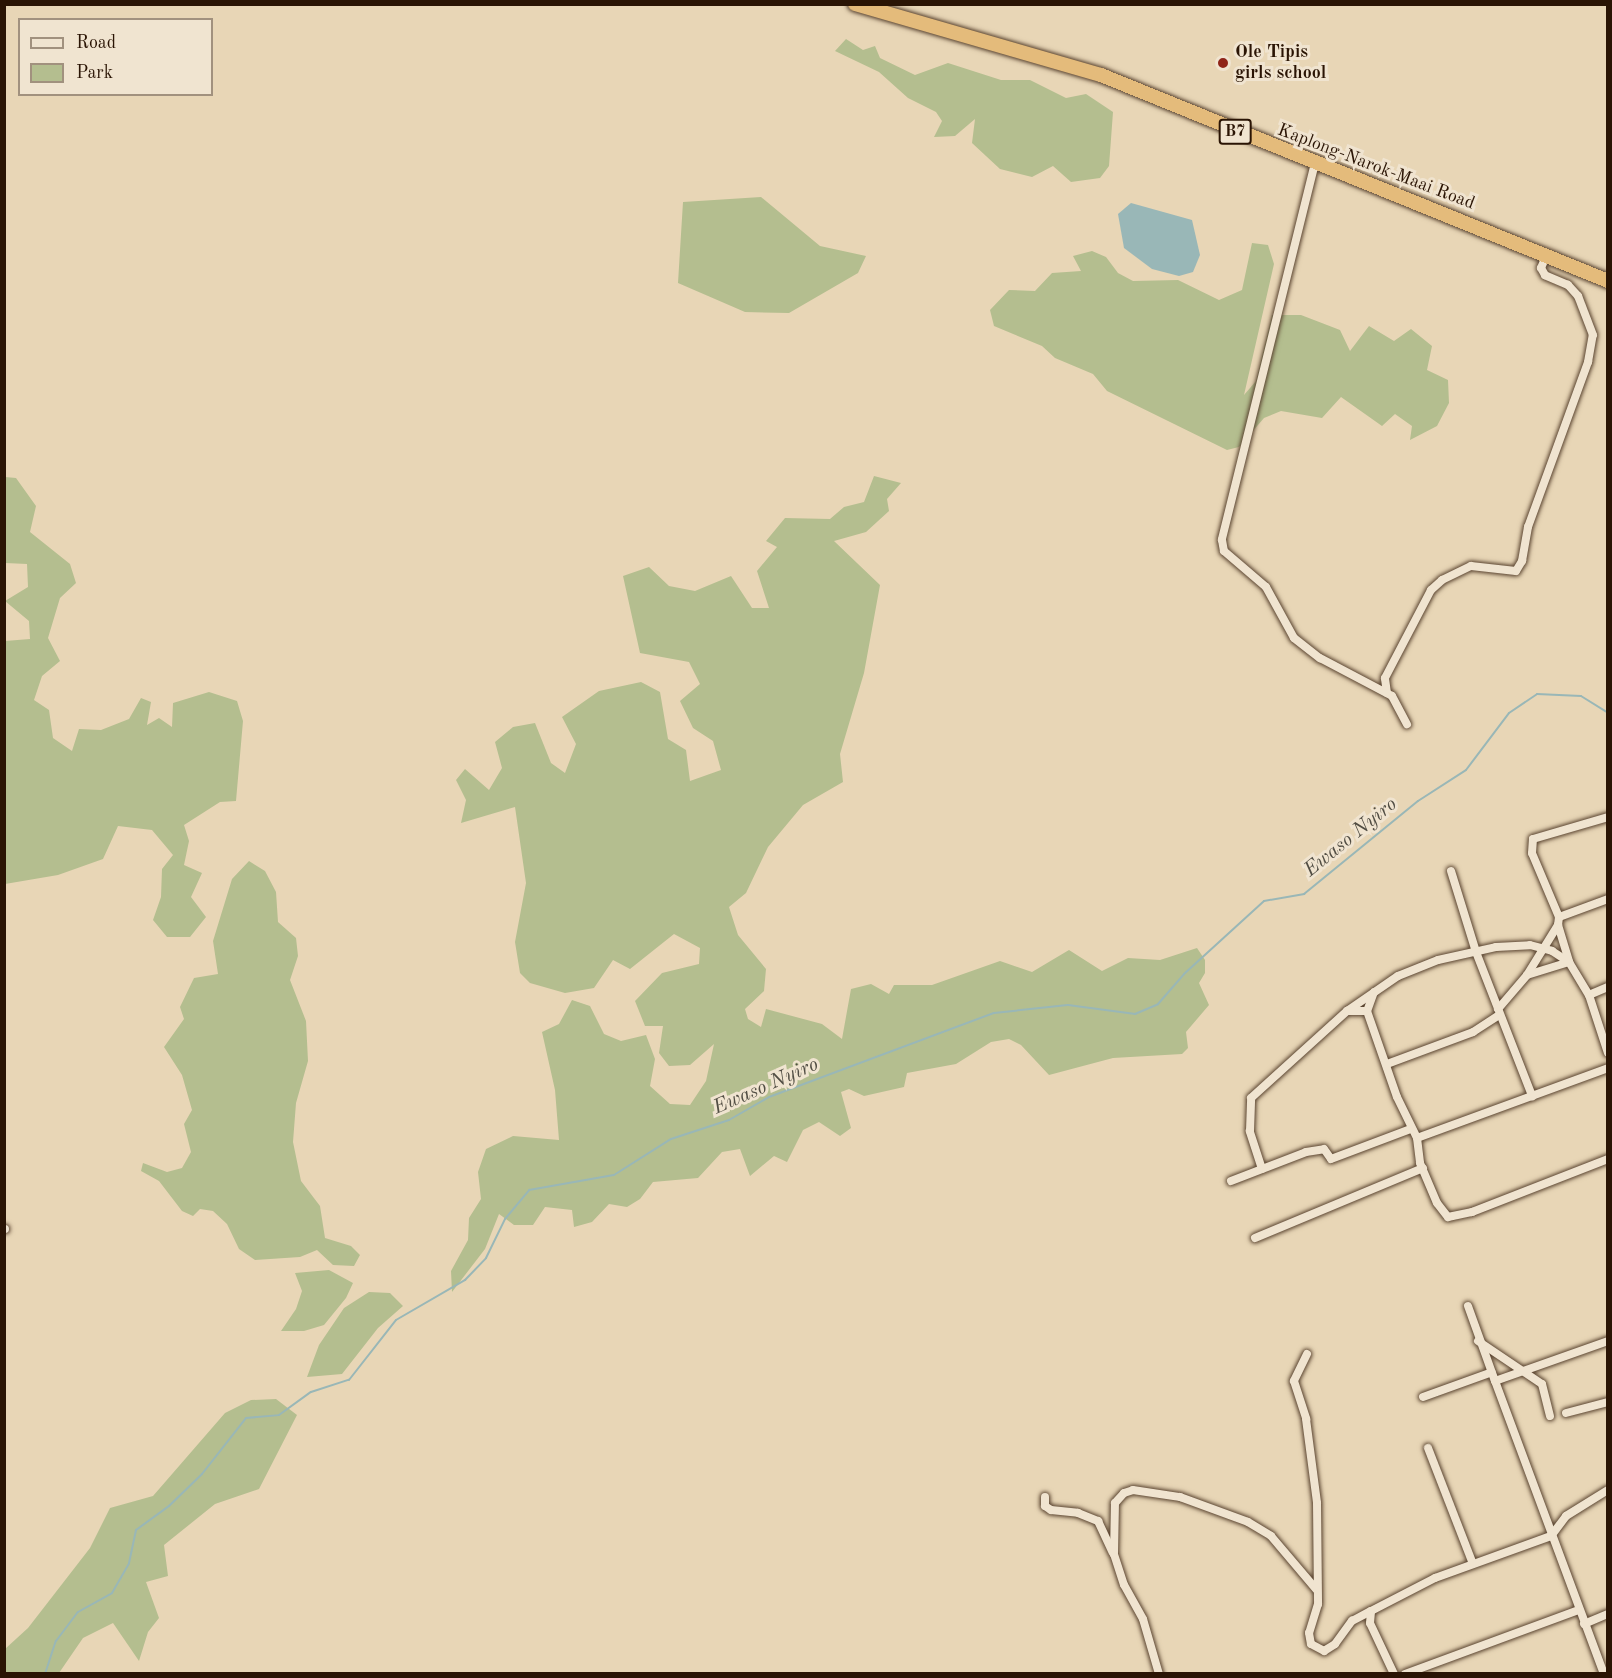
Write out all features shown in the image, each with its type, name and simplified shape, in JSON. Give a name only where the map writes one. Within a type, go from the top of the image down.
[{"type":"highway","name":"Kaplong-Narok-Maai Road","points":[[859,5],[1101,75],[1608,281]]},
{"type":"street","points":[[1315,163],[1222,540],[1224,551],[1266,587],[1294,638],[1320,658],[1396,699],[1407,724]]},
{"type":"street","points":[[1387,693],[1385,678],[1437,585],[1471,566],[1516,571],[1522,561],[1528,527],[1588,362],[1593,335],[1578,296],[1568,285],[1545,275],[1541,268],[1546,256]]},
{"type":"street","points":[[1608,817],[1533,839],[1532,853],[1559,921],[1569,962],[1589,995],[1608,1053]]},
{"type":"street","points":[[1451,871],[1476,952],[1532,1096]]},
{"type":"street","points":[[1388,1064],[1473,1032],[1498,1012],[1527,975],[1559,921],[1608,899]]},
{"type":"street","points":[[1262,1169],[1250,1131],[1251,1098],[1347,1011],[1374,992],[1398,976],[1438,960],[1476,952],[1530,945],[1569,962]]},
{"type":"street","points":[[1527,975],[1569,962]]},
{"type":"street","points":[[1589,995],[1608,987]]},
{"type":"street","points":[[1374,992],[1367,1011],[1411,1130],[1417,1138],[1423,1168],[1437,1203],[1448,1217],[1472,1212],[1608,1159]]},
{"type":"street","points":[[1347,1011],[1367,1011]]},
{"type":"street","points":[[1417,1138],[1608,1068]]},
{"type":"street","points":[[1231,1181],[1324,1149],[1331,1159],[1411,1130]]},
{"type":"street","points":[[1255,1238],[1423,1168]]},
{"type":"street","points":[[1468,1306],[1478,1341],[1492,1372],[1604,1674]]},
{"type":"street","points":[[1478,1341],[1542,1384],[1550,1416]]},
{"type":"street","points":[[1495,1381],[1608,1341]]},
{"type":"street","points":[[1307,1354],[1294,1381],[1306,1419],[1317,1503],[1316,1589],[1318,1604],[1309,1633],[1311,1644],[1317,1649],[1324,1651],[1335,1644],[1352,1621],[1434,1578],[1551,1536],[1566,1516],[1608,1490]]},
{"type":"street","points":[[1424,1397],[1492,1372]]},
{"type":"street","points":[[1566,1413],[1608,1402]]},
{"type":"street","points":[[1428,1448],[1473,1564]]},
{"type":"street","points":[[1114,1554],[1115,1503],[1124,1493],[1133,1490],[1180,1497],[1235,1516],[1271,1536],[1316,1589]]},
{"type":"street","points":[[1044,1497],[1044,1506],[1051,1510],[1078,1513],[1098,1521],[1114,1554],[1124,1585],[1143,1619],[1160,1674]]},
{"type":"street","points":[[1405,1674],[1579,1610]]},
{"type":"street","points":[[1371,1611],[1370,1623],[1394,1674]]},
{"type":"street","points":[[1584,1624],[1608,1614]]},
{"type":"green space","points":[[846,39],[863,50],[875,46],[880,58],[915,75],[948,63],[1001,80],[1030,80],[1066,98],[1086,94],[1113,112],[1109,166],[1100,178],[1071,182],[1053,166],[1032,177],[1000,169],[972,143],[975,119],[955,136],[934,137],[942,121],[936,112],[908,98],[879,72],[835,51]]},
{"type":"green space","points":[[761,197],[820,246],[866,256],[858,273],[789,313],[745,312],[678,283],[683,202]]},
{"type":"green space","points":[[1252,243],[1268,245],[1274,264],[1244,395],[1256,381],[1272,315],[1301,315],[1340,330],[1350,351],[1369,326],[1394,341],[1411,329],[1432,346],[1427,370],[1448,380],[1449,403],[1437,426],[1410,440],[1412,426],[1395,414],[1382,426],[1341,397],[1322,418],[1281,411],[1264,418],[1239,447],[1227,450],[1107,391],[1093,374],[1055,358],[1042,346],[994,326],[990,310],[1009,290],[1035,291],[1052,273],[1081,271],[1073,256],[1092,251],[1106,257],[1118,273],[1133,281],[1178,280],[1219,300],[1242,290]]},
{"type":"green space","points":[[874,476],[901,483],[887,499],[889,511],[866,532],[834,541],[880,585],[864,673],[840,754],[843,782],[803,805],[768,847],[746,893],[729,907],[738,935],[766,969],[764,991],[745,1009],[748,1019],[761,1027],[766,1009],[822,1024],[842,1039],[851,989],[871,984],[889,994],[894,985],[932,985],[1000,961],[1032,972],[1069,950],[1102,971],[1128,958],[1160,960],[1197,948],[1205,960],[1205,973],[1199,983],[1209,1005],[1186,1032],[1188,1048],[1182,1054],[1113,1058],[1049,1075],[1021,1045],[1009,1039],[991,1042],[956,1064],[907,1073],[904,1087],[864,1096],[849,1089],[841,1092],[851,1128],[840,1136],[819,1122],[803,1130],[787,1162],[774,1156],[750,1176],[740,1149],[722,1152],[698,1178],[653,1182],[640,1199],[627,1207],[609,1204],[592,1222],[574,1227],[572,1210],[545,1207],[533,1225],[514,1225],[499,1214],[485,1249],[452,1292],[451,1271],[468,1240],[469,1218],[481,1199],[478,1172],[486,1149],[513,1136],[559,1140],[555,1090],[542,1032],[559,1024],[572,1000],[590,1006],[604,1034],[621,1041],[646,1035],[655,1059],[650,1086],[670,1104],[690,1105],[706,1081],[714,1044],[690,1065],[669,1066],[659,1053],[663,1026],[645,1026],[635,1001],[662,973],[699,964],[700,948],[674,934],[630,969],[613,960],[594,988],[565,993],[530,983],[520,973],[515,942],[526,883],[515,807],[461,823],[466,800],[456,780],[465,769],[489,790],[502,768],[495,742],[513,727],[535,723],[551,763],[565,773],[576,744],[562,717],[599,691],[641,682],[660,692],[668,739],[686,750],[690,781],[721,770],[713,741],[693,728],[680,701],[700,684],[689,662],[640,653],[623,576],[649,567],[669,586],[695,591],[731,576],[752,608],[769,608],[757,571],[777,547],[766,541],[785,518],[830,519],[844,507],[864,502]]},
{"type":"green space","points":[[5,477],[16,478],[36,506],[30,532],[70,564],[76,583],[60,598],[48,638],[60,661],[42,676],[34,700],[49,710],[53,738],[72,751],[79,729],[101,730],[129,719],[141,698],[151,702],[147,725],[159,718],[172,727],[173,703],[209,692],[237,701],[243,721],[236,801],[220,802],[184,825],[189,841],[184,865],[202,873],[191,897],[206,917],[190,937],[167,937],[153,920],[161,897],[162,869],[173,855],[152,830],[118,826],[103,859],[58,875],[5,884],[5,641],[30,639],[29,621],[5,601],[28,587],[27,564],[5,563]]},
{"type":"green space","points":[[249,861],[265,871],[276,892],[278,922],[296,938],[298,956],[290,980],[306,1021],[308,1061],[296,1103],[293,1142],[301,1181],[320,1206],[325,1238],[351,1246],[360,1255],[354,1266],[333,1265],[317,1250],[300,1257],[255,1260],[239,1249],[227,1224],[213,1211],[200,1209],[193,1216],[182,1211],[159,1181],[141,1171],[143,1163],[167,1172],[182,1168],[191,1152],[184,1124],[192,1110],[182,1075],[164,1047],[184,1019],[180,1007],[194,978],[218,974],[213,941],[232,879]]},
{"type":"green space","points":[[329,1270],[353,1283],[346,1298],[324,1325],[304,1331],[281,1331],[296,1309],[302,1291],[295,1273]]},
{"type":"green space","points":[[369,1292],[390,1293],[403,1306],[378,1328],[342,1374],[307,1377],[319,1345],[344,1308]]},
{"type":"green space","points":[[276,1399],[297,1415],[259,1489],[215,1504],[164,1545],[168,1576],[146,1582],[159,1618],[148,1632],[139,1661],[113,1623],[83,1638],[59,1673],[5,1673],[5,1649],[28,1628],[90,1548],[110,1508],[153,1496],[225,1413],[251,1400]]},
{"type":"water","points":[[1131,203],[1192,220],[1200,255],[1193,272],[1179,276],[1152,269],[1124,248],[1118,214]]},
{"type":"waterway","name":"Ewaso Nyiro","points":[[45,1674],[56,1641],[78,1612],[112,1593],[129,1563],[136,1530],[169,1506],[202,1474],[246,1418],[279,1415],[311,1392],[349,1380],[396,1320],[465,1280],[486,1258],[505,1219],[529,1190],[614,1175],[671,1139],[729,1120],[769,1097],[994,1013],[1068,1005],[1135,1014],[1158,1004],[1184,974],[1264,901],[1304,894],[1418,801],[1466,770],[1509,713],[1537,694],[1581,696],[1608,713]]},
{"type":"place","name":"Ole Tipis girls school","points":[[1223,63]]}]
